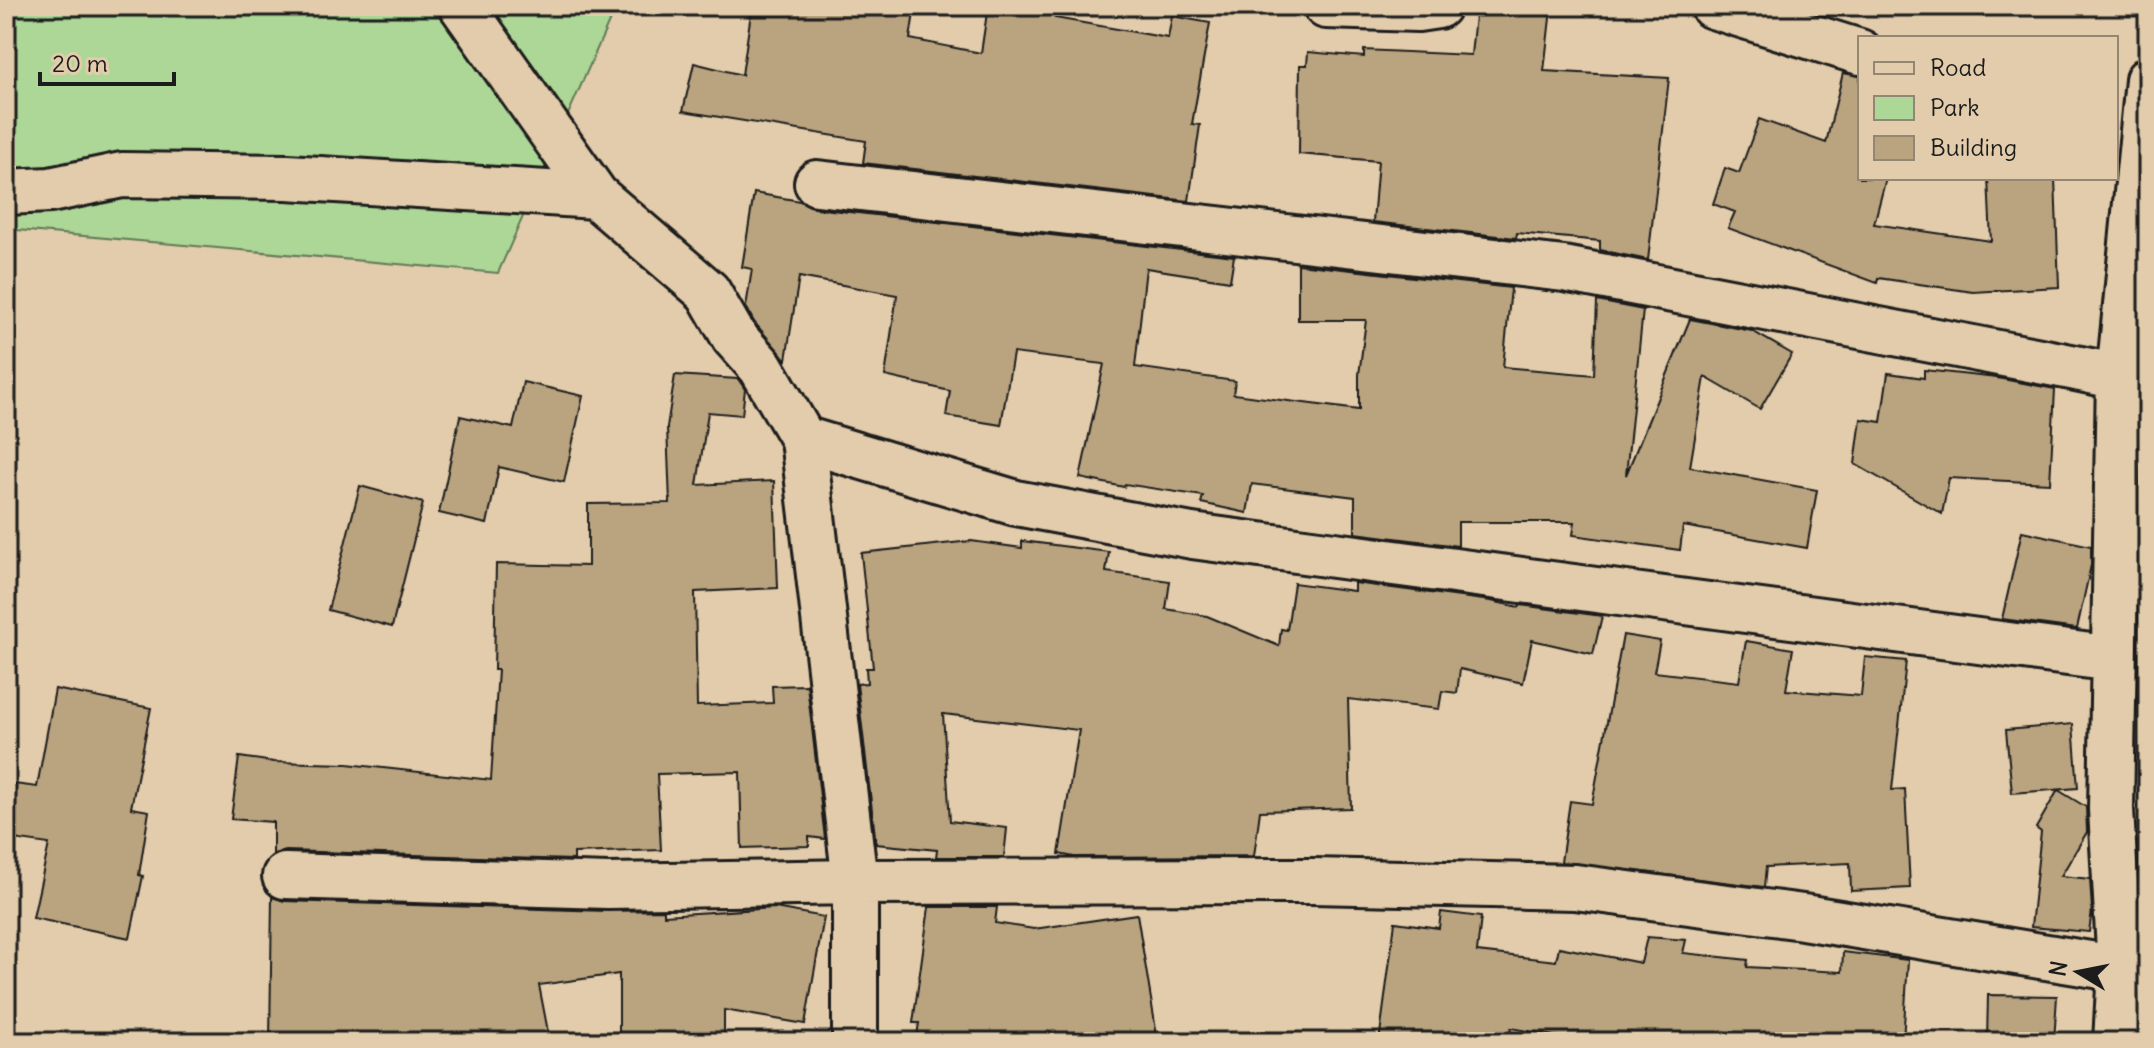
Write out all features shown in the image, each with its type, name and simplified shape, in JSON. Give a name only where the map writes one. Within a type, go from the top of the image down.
[{"type":"street","points":[[462,6],[596,196],[708,292],[734,337],[761,367],[803,439],[855,882],[855,1042]]},
{"type":"street","points":[[1326,6],[1418,9],[1438,6]]},
{"type":"street","points":[[1713,6],[1858,51]]},
{"type":"street","points":[[2116,1042],[2129,809],[2113,659],[2134,383],[2148,79],[2118,82]]},
{"type":"street","points":[[6,192],[50,190],[122,175],[287,177],[596,196]]},
{"type":"street","points":[[817,183],[1564,269],[2134,383]]},
{"type":"street","points":[[803,439],[1016,503],[1192,536],[2113,659]]},
{"type":"street","points":[[285,876],[608,886],[1312,881],[1575,887],[1803,917],[2120,969]]},
{"type":"green space","points":[[6,6],[616,6],[498,273],[6,229]]},
{"type":"building","points":[[752,6],[915,6],[910,39],[981,53],[988,6],[1057,6],[1055,18],[1168,38],[1172,16],[1210,23],[1192,124],[1200,125],[1189,201],[863,163],[866,141],[683,111],[694,63],[742,75]]},
{"type":"building","points":[[1476,6],[1551,9],[1544,71],[1669,78],[1648,260],[1600,250],[1600,241],[1517,233],[1516,238],[1373,222],[1378,161],[1299,154],[1300,65],[1307,65],[1308,52],[1364,57],[1364,50],[1471,55]]},
{"type":"building","points":[[1843,73],[1858,76],[1858,180],[1885,180],[1874,224],[1991,241],[1988,180],[2055,180],[2059,287],[1973,292],[1878,278],[1877,283],[1728,228],[1735,212],[1713,204],[1725,168],[1739,173],[1759,119],[1826,143]]},
{"type":"building","points":[[754,193],[800,201],[814,208],[1234,256],[1230,281],[1146,268],[1135,367],[1235,381],[1233,394],[1359,410],[1359,375],[1366,320],[1298,320],[1298,264],[1511,288],[1503,367],[1594,375],[1597,301],[1643,310],[1626,475],[1690,319],[1752,331],[1792,354],[1760,409],[1705,377],[1690,467],[1817,490],[1807,548],[1683,526],[1680,550],[1573,535],[1575,522],[1458,522],[1458,546],[1355,533],[1355,497],[1252,484],[1247,513],[1201,503],[1203,496],[1125,484],[1124,487],[1080,478],[1104,364],[1013,353],[1001,425],[946,416],[950,391],[885,376],[897,295],[799,277],[786,360],[754,322],[746,307],[752,269],[742,267]]},
{"type":"building","points":[[1924,370],[1997,378],[2055,389],[2050,483],[1949,478],[1942,514],[1855,464],[1861,419],[1881,422],[1888,373],[1924,378]]},
{"type":"building","points":[[675,375],[738,379],[745,389],[742,415],[708,412],[697,485],[774,481],[778,588],[695,592],[697,706],[773,703],[772,686],[807,685],[825,839],[809,837],[809,846],[742,848],[740,772],[657,774],[661,850],[574,853],[574,860],[286,851],[273,854],[273,822],[231,819],[239,757],[274,762],[347,764],[491,780],[498,670],[494,670],[496,564],[588,566],[588,504],[670,503],[667,427]]},
{"type":"building","points":[[523,382],[583,396],[564,482],[499,467],[487,524],[439,513],[460,416],[513,428]]},
{"type":"building","points":[[360,486],[423,503],[392,627],[328,610]]},
{"type":"building","points":[[2022,531],[2091,546],[2091,565],[2077,629],[2002,619]]},
{"type":"building","points":[[971,541],[1022,548],[1022,541],[1109,552],[1106,572],[1170,581],[1166,609],[1207,616],[1279,646],[1281,629],[1287,630],[1294,583],[1354,591],[1354,583],[1602,616],[1593,654],[1532,640],[1523,683],[1460,669],[1457,693],[1442,691],[1439,709],[1348,699],[1351,808],[1260,811],[1254,856],[1074,857],[1059,854],[1079,730],[943,714],[950,821],[1007,828],[1004,857],[936,857],[937,850],[876,844],[857,684],[867,683],[866,668],[873,668],[861,553]]},
{"type":"building","points":[[1623,635],[1660,641],[1654,672],[1739,682],[1746,641],[1793,649],[1786,690],[1861,696],[1865,657],[1906,661],[1892,790],[1905,789],[1910,888],[1851,891],[1850,863],[1766,867],[1764,887],[1561,862],[1570,801],[1592,804]]},
{"type":"building","points":[[55,689],[151,708],[131,808],[149,811],[139,875],[143,876],[130,938],[33,918],[49,844],[6,838],[6,783],[37,787]]},
{"type":"building","points":[[2073,724],[2078,788],[2012,793],[2006,730]]},
{"type":"building","points":[[2058,790],[2086,807],[2087,832],[2061,876],[2090,879],[2092,910],[2089,932],[2031,927],[2041,832],[2036,828]]},
{"type":"building","points":[[272,897],[284,901],[664,910],[664,915],[775,908],[824,917],[805,1024],[724,1010],[724,1042],[619,1039],[619,974],[539,985],[550,1042],[270,1042]]},
{"type":"building","points":[[929,907],[997,907],[995,923],[1034,929],[1137,914],[1158,1042],[916,1042],[919,1023],[913,1023]]},
{"type":"building","points":[[1441,912],[1481,917],[1477,952],[1556,961],[1559,947],[1641,963],[1647,937],[1686,940],[1683,953],[1748,960],[1747,967],[1842,972],[1843,952],[1908,960],[1903,1042],[1586,1042],[1511,1028],[1509,1042],[1379,1042],[1395,922],[1439,928]]},
{"type":"building","points":[[1988,995],[2057,996],[2054,1042],[1987,1042]]}]
